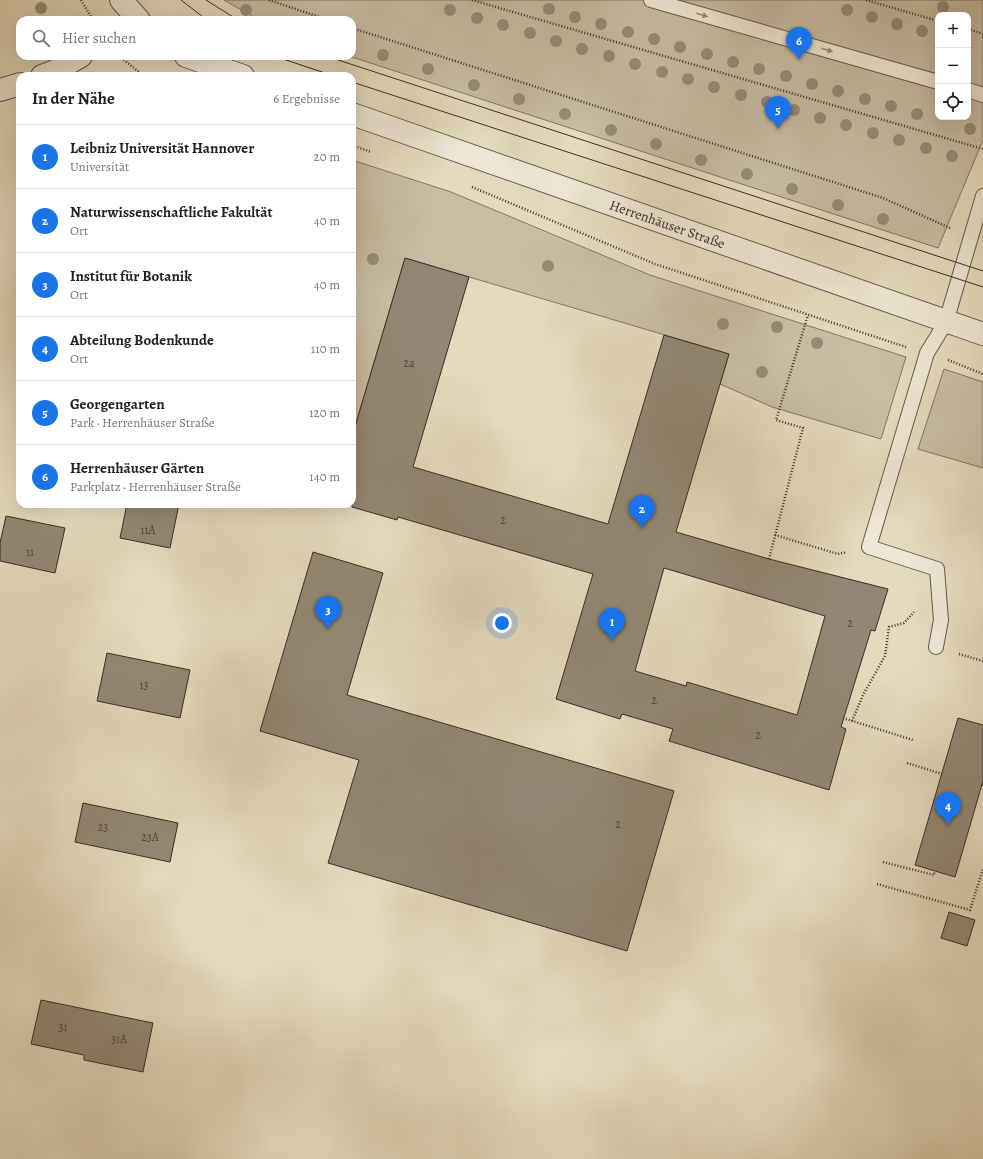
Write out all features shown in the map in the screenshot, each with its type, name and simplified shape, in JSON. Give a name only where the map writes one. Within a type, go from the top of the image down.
[{"type":"street","points":[[121,0],[134,16]]},
{"type":"street","points":[[53,72],[74,60]]},
{"type":"street","points":[[198,60],[232,72]]},
{"type":"street","points":[[0,90],[16,85]]},
{"type":"street","name":"Herrenhäuser Straße","points":[[356,115],[983,334]]},
{"type":"lane","points":[[651,0],[935,81]]},
{"type":"lane","points":[[971,91],[983,95]]},
{"type":"lane","points":[[936,647],[941,620],[937,569],[869,547],[927,353],[946,322],[983,196]]},
{"type":"path","points":[[81,0],[91,16]]},
{"type":"path","points":[[269,0],[316,16]]},
{"type":"path","points":[[472,0],[983,149]]},
{"type":"path","points":[[866,0],[935,20]]},
{"type":"path","points":[[356,29],[883,198],[972,237]]},
{"type":"path","points":[[971,30],[983,34]]},
{"type":"path","points":[[124,60],[139,72]]},
{"type":"path","points":[[356,146],[374,153]]},
{"type":"path","points":[[470,186],[654,264],[927,353],[968,367],[983,374]]},
{"type":"path","points":[[768,559],[803,428],[776,420],[808,315]]},
{"type":"path","points":[[775,535],[838,554],[869,547]]},
{"type":"path","points":[[852,721],[863,695],[885,656],[889,628],[904,623],[914,612]]},
{"type":"path","points":[[843,718],[913,740]]},
{"type":"path","points":[[908,763],[942,774]]},
{"type":"path","points":[[884,862],[934,875],[935,871]]},
{"type":"path","points":[[877,884],[970,910],[983,869]]},
{"type":"shaded area","points":[[224,0],[983,0],[983,140],[938,248],[356,58],[356,16],[252,16]]},
{"type":"shaded area","points":[[356,161],[451,192],[650,275],[906,357],[881,439],[772,407],[720,384],[729,354],[405,258],[356,423]]},
{"type":"shaded area","points":[[944,369],[983,382],[983,468],[918,449]]},
{"type":"building","points":[[405,258],[469,277],[413,467],[608,524],[664,335],[729,354],[676,532],[769,559],[888,589],[875,631],[871,630],[841,727],[846,729],[829,790],[669,741],[673,729],[622,714],[620,719],[556,699],[593,574],[398,517],[397,520],[355,508],[356,423]],"holes":[[[664,568],[825,616],[797,715],[687,682],[686,686],[635,671]]]},
{"type":"building","points":[[126,508],[178,508],[170,548],[120,538]]},
{"type":"building","points":[[6,516],[65,528],[55,573],[0,561],[0,543]]},
{"type":"building","points":[[313,552],[383,573],[347,695],[674,791],[627,951],[328,863],[359,760],[260,731]]},
{"type":"building","points":[[107,653],[190,670],[180,718],[97,701]]},
{"type":"building","points":[[958,718],[983,725],[983,781],[955,877],[915,865]]},
{"type":"building","points":[[83,803],[178,823],[170,862],[75,842]]},
{"type":"building","points":[[949,912],[975,920],[967,946],[941,938]]},
{"type":"building","points":[[41,1000],[153,1023],[143,1072],[84,1060],[84,1055],[31,1044]]},
{"type":"tram line","points":[[181,0],[202,16]]},
{"type":"tram line","points":[[206,0],[232,16]]},
{"type":"tram line","points":[[286,60],[322,72]]},
{"type":"tram line","points":[[338,60],[983,271]]},
{"type":"tram line","points":[[356,83],[983,287]]},
{"type":"place","name":"Herrenhäuser Gärten","points":[[799,60]]},
{"type":"place","name":"Georgengarten","points":[[778,129]]},
{"type":"place","name":"Naturwissenschaftliche Fakultät","points":[[642,528]]},
{"type":"place","name":"Institut für Botanik","points":[[328,629]]},
{"type":"place","name":"Leibniz Universität Hannover","points":[[612,641]]},
{"type":"place","name":"Abteilung Bodenkunde","points":[[948,825]]}]
